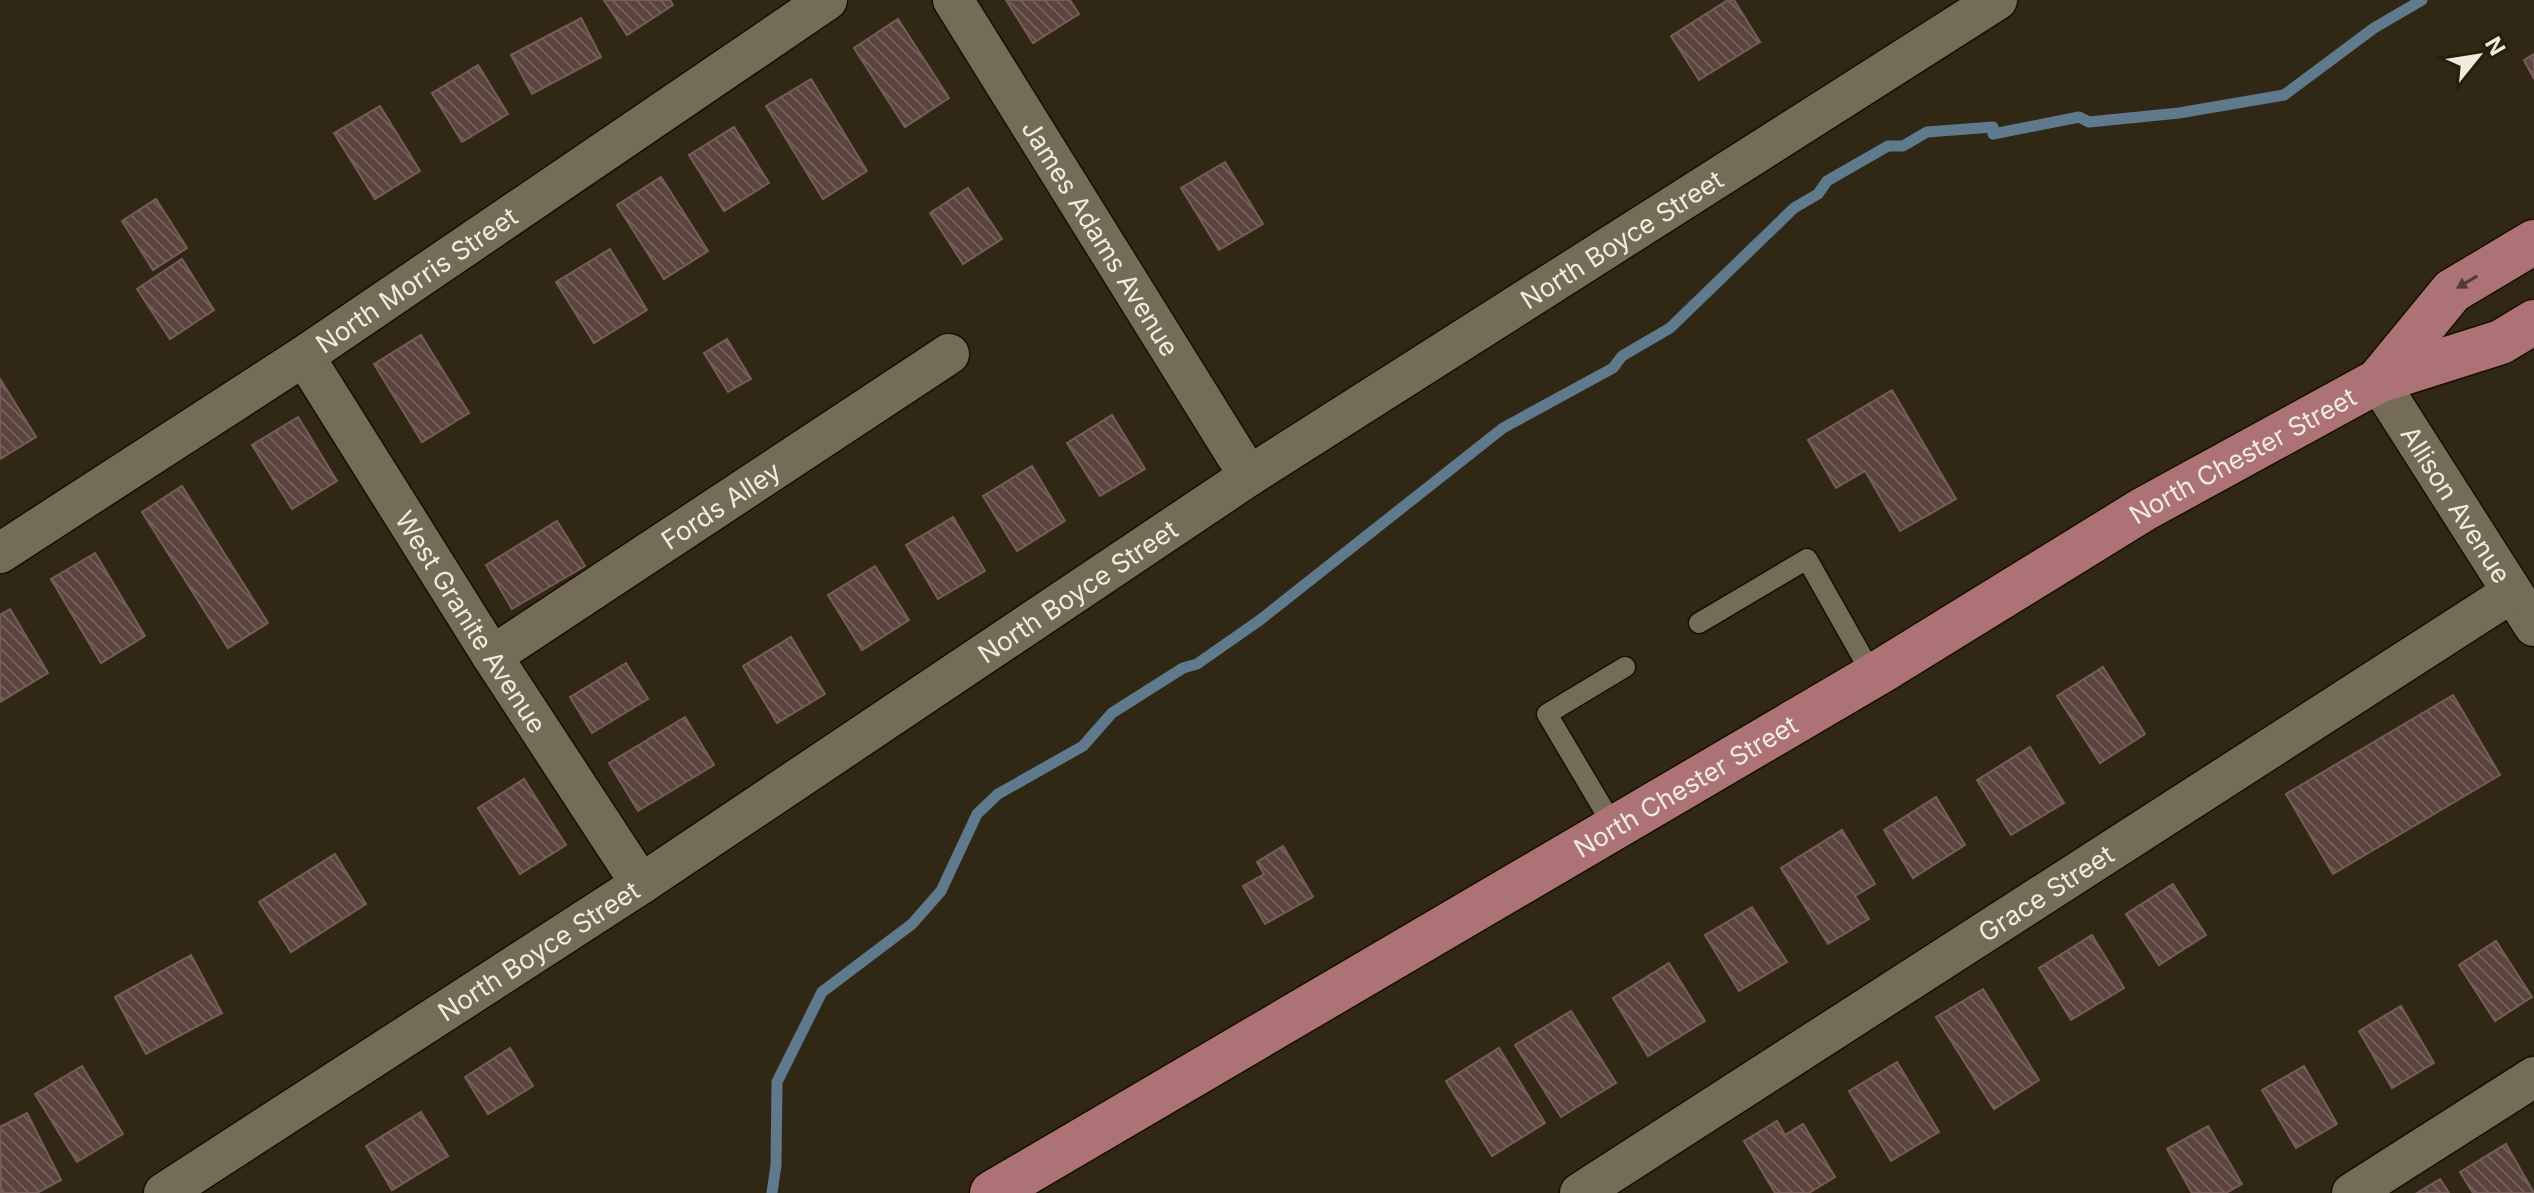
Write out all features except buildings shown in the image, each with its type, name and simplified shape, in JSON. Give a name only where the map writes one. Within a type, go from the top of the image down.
[{"type":"main road","name":"North Chester Street","points":[[2378,381],[2452,291],[2534,242]]},
{"type":"main road","name":"North Chester Street","points":[[992,1193],[1873,676],[2144,509],[2378,381],[2501,342],[2534,322]]},
{"type":"street","name":"North Morris Street","points":[[0,553],[304,356],[827,0]]},
{"type":"street","name":"James Adams Avenue","points":[[953,0],[1249,476]]},
{"type":"street","name":"North Boyce Street","points":[[164,1193],[641,884],[1249,476],[1997,0]]},
{"type":"street","name":"Fords Alley","points":[[492,656],[949,354]]},
{"type":"street","name":"West Granite Avenue","points":[[304,356],[492,656],[641,884]]},
{"type":"street","name":"Allison Avenue","points":[[2378,381],[2534,626]]},
{"type":"street","name":"Grace Street","points":[[1580,1193],[2511,593]]},
{"type":"street","points":[[2352,1193],[2534,1077]]},
{"type":"lane","points":[[1699,623],[1807,559],[1873,676]]},
{"type":"lane","points":[[1614,827],[1547,714],[1625,667]]},
{"type":"waterway","points":[[772,1193],[776,1165],[777,1082],[822,992],[912,924],[941,891],[977,814],[998,794],[1083,746],[1112,713],[1183,668],[1197,664],[1260,620],[1503,428],[1613,368],[1622,356],[1670,328],[1794,208],[1818,194],[1827,181],[1888,146],[1903,146],[1927,132],[1993,127],[1993,134],[2079,117],[2089,122],[2179,113],[2284,95],[2374,28],[2422,0]]}]
